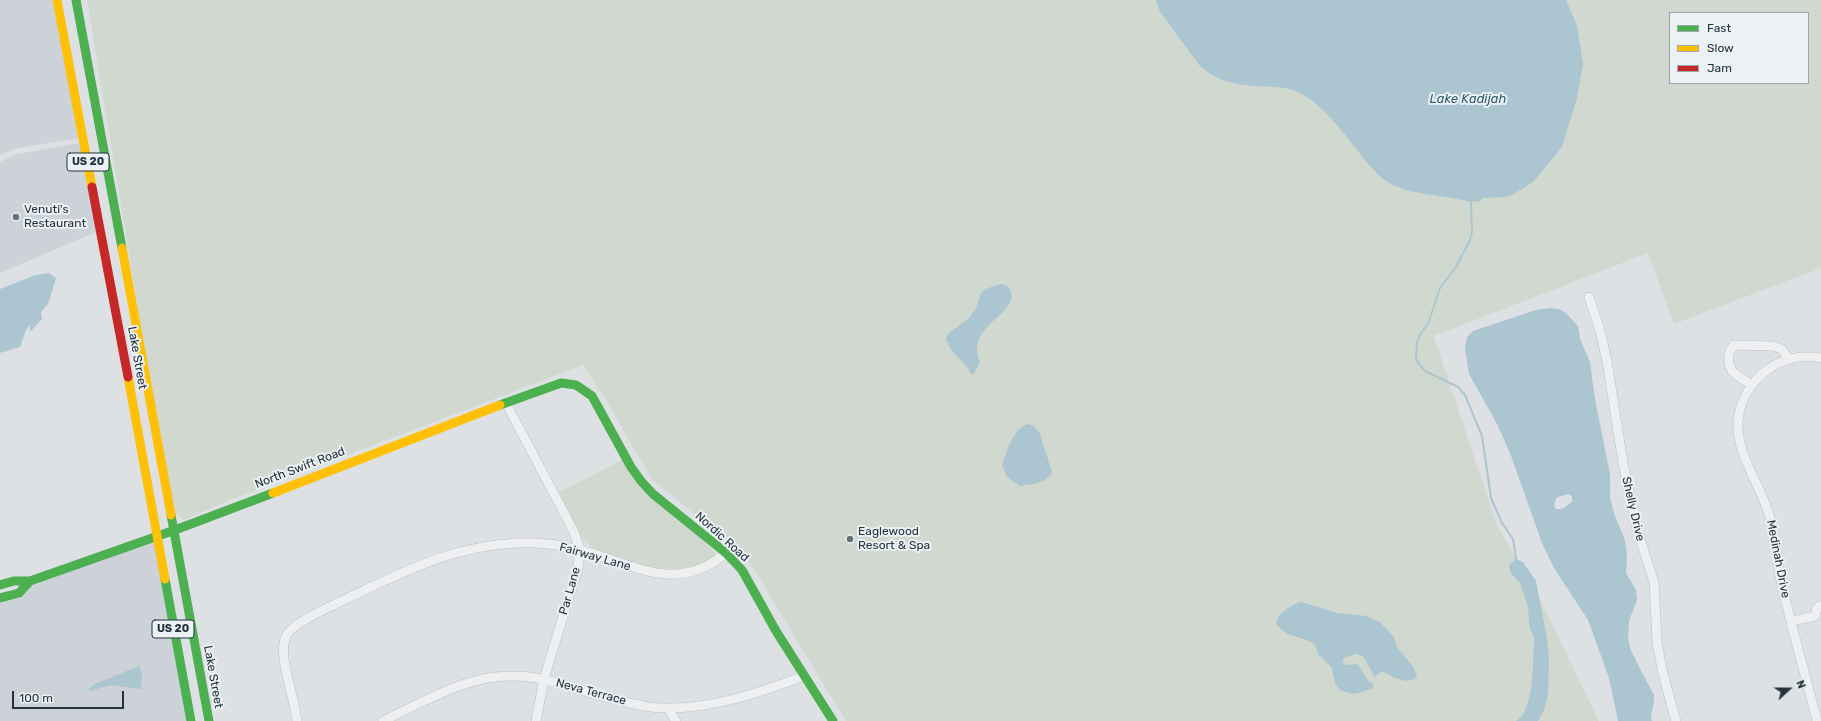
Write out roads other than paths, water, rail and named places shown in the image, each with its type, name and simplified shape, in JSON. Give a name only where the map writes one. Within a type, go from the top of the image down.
[{"type":"main road","name":"Lake Street","points":[[57,0],[104,243],[190,721]]},
{"type":"main road","name":"Lake Street","points":[[76,0],[120,247],[175,530],[209,721]]},
{"type":"main road","name":"North Swift Road","points":[[0,585],[14,581],[30,582],[175,530],[556,384],[568,382],[579,386]]},
{"type":"main road","name":"Nordic Road","points":[[579,386],[592,396],[640,481],[653,494],[726,553],[742,570],[766,613],[833,721]]},
{"type":"main road","name":"North Swift Road","points":[[0,598],[20,593],[30,582]]},
{"type":"street","name":"Shelly Drive","points":[[1589,297],[1600,330],[1607,361],[1621,451],[1637,529],[1654,582],[1657,642],[1663,674],[1676,721]]},
{"type":"street","points":[[1752,385],[1733,371],[1728,354],[1734,345],[1773,346],[1782,349],[1788,359]]},
{"type":"street","name":"Medinah Drive","points":[[1817,721],[1792,622],[1782,589],[1770,517],[1739,440],[1738,419],[1744,395],[1766,370],[1788,359],[1803,356],[1821,358]]},
{"type":"street","name":"Par Lane","points":[[506,403],[574,532],[580,550],[578,567],[544,679],[536,721]]},
{"type":"street","name":"Fairway Lane","points":[[298,721],[293,694],[283,660],[287,635],[304,620],[415,566],[451,553],[489,545],[520,543],[558,545],[580,550],[643,572],[672,574],[709,567],[726,553]]},
{"type":"street","points":[[1792,622],[1818,618],[1817,608],[1821,605]]},
{"type":"street","name":"Neva Terrace","points":[[382,721],[460,685],[477,680],[513,676],[544,679],[611,698],[668,708],[712,704],[739,698],[804,676]]},
{"type":"street","points":[[668,708],[676,721]]},
{"type":"water","name":"Lake Kadijah","points":[[1156,0],[1566,0],[1577,26],[1583,64],[1577,98],[1562,147],[1533,182],[1512,195],[1505,197],[1483,198],[1481,201],[1466,201],[1413,192],[1389,183],[1379,175],[1332,119],[1317,104],[1300,93],[1284,88],[1233,83],[1212,75],[1206,71],[1200,66],[1159,10]]},
{"type":"water","points":[[49,273],[56,278],[48,304],[41,312],[42,319],[30,332],[30,325],[26,330],[20,347],[0,353],[0,289],[36,275]]},
{"type":"water","points":[[1001,284],[1006,285],[1010,289],[1012,299],[1007,307],[982,334],[978,342],[977,351],[980,362],[973,375],[951,350],[946,339],[948,334],[969,318],[976,308],[981,293],[985,289]]},
{"type":"water","points":[[1550,308],[1559,309],[1566,313],[1578,326],[1580,339],[1590,362],[1595,399],[1610,474],[1610,498],[1615,516],[1625,540],[1627,555],[1626,573],[1636,590],[1637,600],[1629,621],[1628,637],[1630,648],[1654,695],[1651,717],[1652,721],[1618,721],[1609,678],[1588,620],[1554,568],[1542,543],[1510,453],[1497,424],[1469,374],[1465,348],[1467,337],[1473,331],[1536,310]],"holes":[[[1568,494],[1572,496],[1572,502],[1562,509],[1556,509],[1554,505],[1556,498]]]},
{"type":"water","points":[[1029,424],[1034,426],[1040,434],[1052,472],[1042,481],[1020,486],[1007,477],[1002,465],[1015,434],[1019,429]]},
{"type":"water","points":[[1516,559],[1523,562],[1536,581],[1547,638],[1549,657],[1548,695],[1544,710],[1538,721],[1516,721],[1527,707],[1530,697],[1534,636],[1530,629],[1528,608],[1520,583],[1511,573],[1509,568],[1510,564]]},
{"type":"water","points":[[1301,602],[1338,613],[1366,616],[1380,622],[1394,637],[1397,647],[1414,668],[1417,676],[1409,681],[1404,681],[1382,671],[1374,676],[1363,656],[1356,654],[1344,658],[1342,662],[1346,665],[1358,664],[1368,681],[1373,683],[1373,688],[1352,694],[1340,690],[1335,683],[1332,668],[1318,654],[1315,645],[1305,639],[1289,635],[1276,623],[1282,612]]},
{"type":"water","points":[[139,666],[142,673],[141,689],[111,685],[90,691],[88,689],[95,684]]},
{"type":"waterway","points":[[1471,202],[1472,232],[1470,240],[1456,267],[1440,288],[1428,324],[1421,333],[1417,342],[1416,360],[1425,371],[1458,387],[1465,395],[1482,436],[1491,498],[1502,523],[1513,539],[1516,559]]},
{"type":"place","name":"Venuti's Restaurant","points":[[16,217]]},
{"type":"place","name":"Eaglewood Resort & Spa","points":[[850,539]]}]
